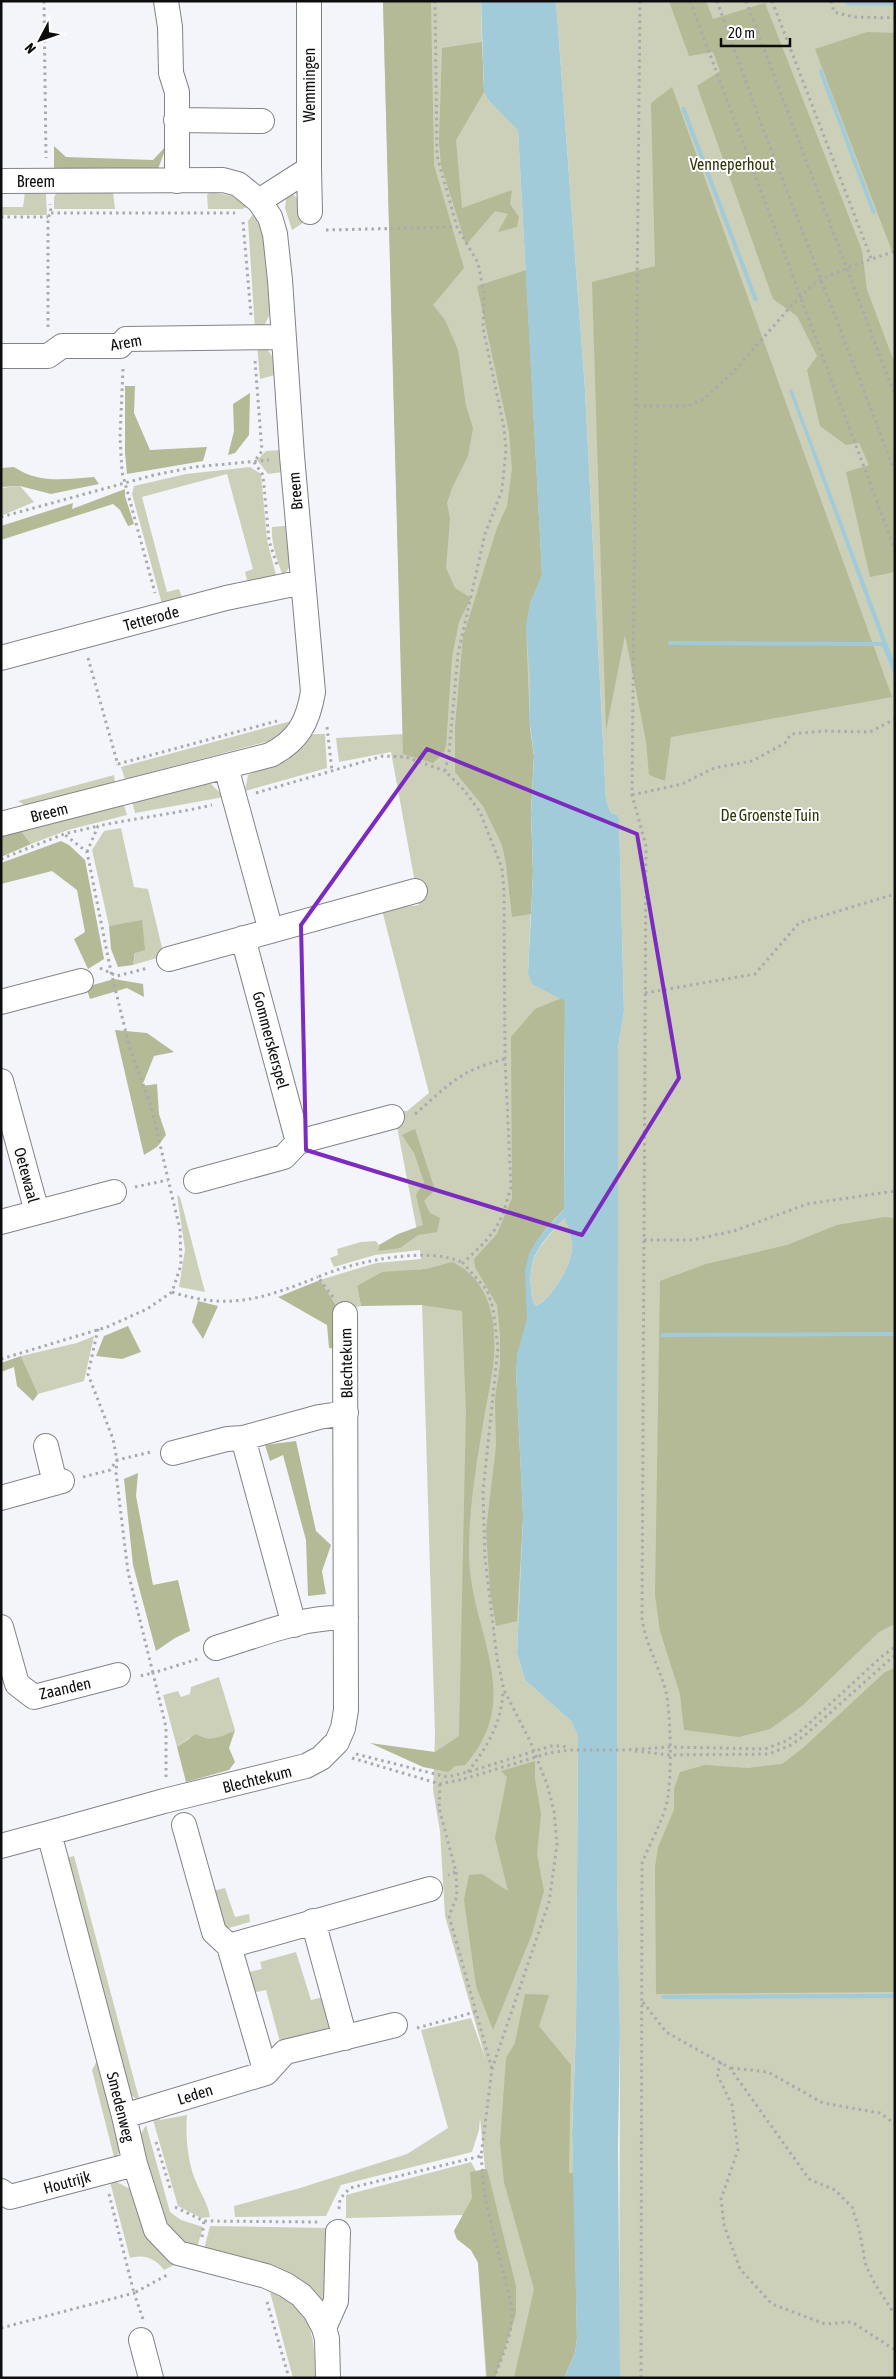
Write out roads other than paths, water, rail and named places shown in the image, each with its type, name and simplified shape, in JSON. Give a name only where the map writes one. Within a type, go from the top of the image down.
[{"type":"street","points":[[166,1],[170,27],[171,73],[177,92],[177,181]]},
{"type":"street","name":"Wemmingen","points":[[309,1],[308,169],[315,221]]},
{"type":"street","points":[[176,120],[262,122]]},
{"type":"street","points":[[259,201],[308,169]]},
{"type":"street","name":"Breem","points":[[1,181],[230,182],[247,190],[259,201],[270,217],[274,229],[280,280],[292,456],[313,692],[308,716],[298,734],[281,749],[265,756],[126,792],[3,816]]},
{"type":"street","name":"Arem","points":[[1,356],[48,356],[62,346],[120,346],[126,339],[283,337]]},
{"type":"street","name":"Tetterode","points":[[1,658],[161,615],[303,582]]},
{"type":"street","points":[[226,767],[271,931]]},
{"type":"street","points":[[169,959],[415,892]]},
{"type":"street","name":"Gommerskerspel","points":[[243,938],[298,1142]]},
{"type":"street","points":[[1,1002],[81,981]]},
{"type":"street","name":"Oetewaal","points":[[1,1081],[38,1212]]},
{"type":"street","points":[[196,1181],[284,1157],[298,1142],[392,1117]]},
{"type":"street","name":"Oetewaal","points":[[1,1222],[114,1192]]},
{"type":"street","name":"Blechtekum","points":[[49,1834],[164,1801],[306,1766],[334,1745],[343,1728],[346,1710],[345,1314]]},
{"type":"street","name":"Blechtekum","points":[[174,1453],[227,1439],[243,1438],[319,1417],[346,1413]]},
{"type":"street","points":[[243,1438],[294,1626]]},
{"type":"street","points":[[1,1498],[59,1482],[46,1446]]},
{"type":"street","points":[[216,1648],[294,1626],[335,1618],[346,1618]]},
{"type":"street","name":"Zaanden","points":[[1,1627],[9,1686],[34,1697],[118,1675]]},
{"type":"street","points":[[184,1825],[214,1932],[229,1946],[266,2073]]},
{"type":"street","points":[[1,1846],[49,1834]]},
{"type":"street","name":"Smedenweg","points":[[49,1834],[135,2164],[150,2217],[156,2230],[164,2241],[178,2252],[260,2275],[286,2285],[301,2295],[315,2311],[324,2328],[327,2340],[328,2378]]},
{"type":"street","points":[[229,1946],[430,1889]]},
{"type":"street","points":[[313,1921],[345,2038]]},
{"type":"street","points":[[266,2073],[285,2052],[395,2024]]},
{"type":"street","name":"Leden","points":[[124,2116],[266,2073]]},
{"type":"street","name":"Houtrijk","points":[[1,2191],[10,2197],[135,2164]]},
{"type":"street","points":[[324,2328],[336,2301],[332,2223]]},
{"type":"street","points":[[141,2340],[151,2378]]},
{"type":"water","points":[[481,1],[556,1],[585,389],[606,800],[611,813],[618,815],[619,818],[624,1011],[618,1049],[617,1882],[620,2032],[618,2145],[620,2378],[564,2378],[575,2353],[577,2339],[572,2134],[576,2027],[578,1736],[571,1721],[525,1680],[517,1653],[523,1516],[516,1372],[517,1354],[527,1319],[525,1270],[529,1254],[536,1241],[564,1209],[565,1001],[532,984],[528,973],[533,872],[531,814],[534,756],[529,718],[530,680],[526,627],[530,603],[542,575],[518,130],[489,101],[484,92]],"holes":[[[565,1218],[570,1234],[572,1252],[561,1279],[549,1296],[536,1306],[531,1288],[532,1266],[544,1241]]]},
{"type":"water","points":[[822,69],[876,213],[874,214],[872,213],[819,72]]},
{"type":"water","points":[[682,107],[685,107],[758,300],[756,301],[754,301]]},
{"type":"water","points":[[792,389],[895,664],[895,677],[882,646],[668,645],[669,641],[882,642],[789,390]]},
{"type":"water","points":[[895,1332],[895,1336],[661,1337],[661,1333]]},
{"type":"water","points":[[895,1994],[895,1998],[663,1999],[661,1996],[663,1995]]},
{"type":"waterway","points":[[849,2],[895,2]]},
{"type":"park label","name":"Venneperhout","points":[[732,164]]},
{"type":"park label","name":"De Groenste Tuin","points":[[770,815]]}]
